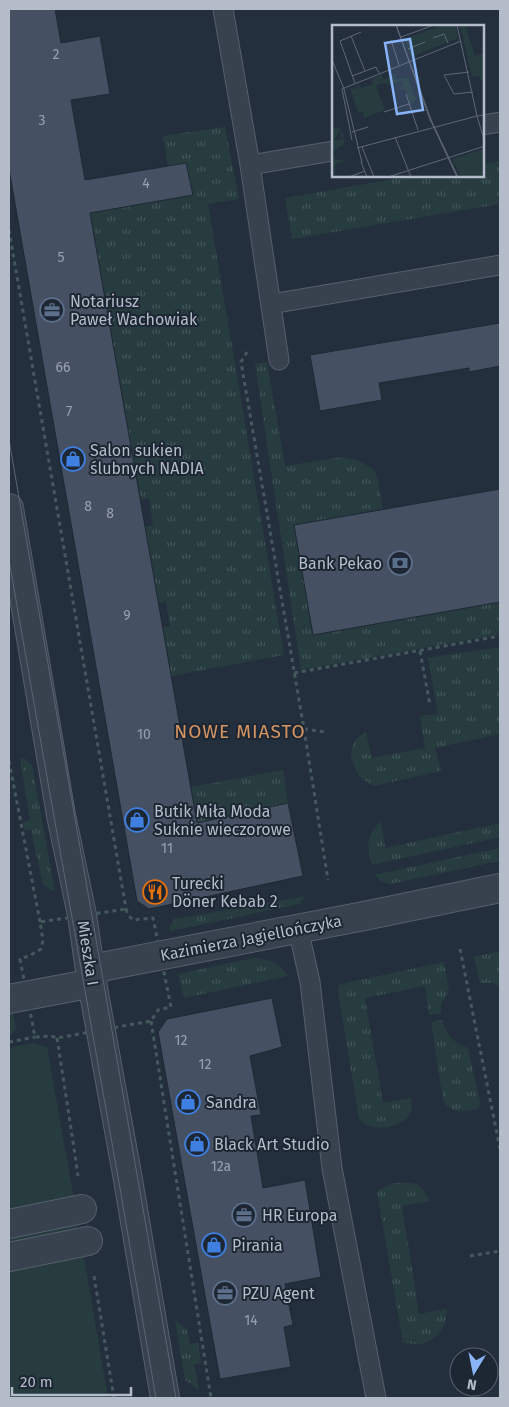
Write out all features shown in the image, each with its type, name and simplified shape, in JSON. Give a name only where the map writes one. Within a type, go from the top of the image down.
[{"type":"street","name":"Mieszka I","points":[[9,508],[61,815],[82,915],[165,1398]]},
{"type":"street","name":"Kazimierza Jagiellończyka","points":[[9,1000],[83,985],[100,967],[500,888]]},
{"type":"street","points":[[9,1224],[82,1209]]},
{"type":"street","points":[[9,1258],[88,1241]]},
{"type":"lane","points":[[223,9],[250,165],[278,360]]},
{"type":"lane","points":[[484,125],[500,122]]},
{"type":"lane","points":[[250,165],[332,151]]},
{"type":"lane","points":[[271,304],[500,265]]},
{"type":"lane","points":[[298,928],[310,982],[332,1168],[376,1398]]},
{"type":"path","points":[[9,230],[126,909]]},
{"type":"path","points":[[271,304],[241,362],[328,880]]},
{"type":"path","points":[[294,673],[500,636]]},
{"type":"path","points":[[420,651],[430,705]]},
{"type":"path","points":[[304,729],[325,732]]},
{"type":"path","points":[[9,761],[40,922]]},
{"type":"path","points":[[460,949],[500,1149]]},
{"type":"path","points":[[151,1021],[211,1398]]},
{"type":"path","points":[[9,1042],[35,1036]]},
{"type":"path","points":[[470,1256],[500,1251]]},
{"type":"green space","points":[[225,127],[239,199],[208,204],[284,655],[171,676],[162,628],[170,626],[166,602],[158,603],[145,527],[153,525],[149,498],[140,500],[90,213],[193,195],[186,164],[168,167],[163,136]]},
{"type":"green space","points":[[500,161],[500,204],[292,239],[285,198],[400,178],[484,178],[484,164]]},
{"type":"green space","points":[[267,362],[285,466],[342,457],[360,461],[373,469],[378,479],[383,509],[294,525],[313,635],[500,602],[500,634],[301,670],[255,364]]},
{"type":"green space","points":[[500,647],[500,734],[435,748],[441,771],[373,786],[359,776],[351,758],[352,747],[357,738],[366,732],[372,758],[425,748],[420,716],[438,714],[428,658]]},
{"type":"green space","points":[[20,758],[24,758],[32,765],[55,892],[43,885],[31,830],[24,830],[23,822],[30,820]]},
{"type":"green space","points":[[283,770],[288,803],[197,824],[191,787]]},
{"type":"green space","points":[[381,821],[385,848],[500,823],[500,837],[372,865],[368,847],[369,841],[372,832]]},
{"type":"green space","points":[[500,848],[500,861],[390,884],[381,881],[374,875]]},
{"type":"green space","points":[[305,896],[300,904],[170,931],[169,927],[175,919]]},
{"type":"green space","points":[[500,951],[500,986],[491,983],[480,983],[474,957]]},
{"type":"green space","points":[[254,958],[274,963],[288,976],[184,998],[178,974]]},
{"type":"green space","points":[[444,962],[449,991],[441,1004],[441,1013],[429,1015],[425,986],[365,998],[383,1103],[411,1098],[412,1108],[406,1119],[393,1126],[377,1128],[370,1126],[359,1119],[338,991],[339,985]]},
{"type":"green space","points":[[13,1013],[16,1028],[9,1035],[9,1014]]},
{"type":"green space","points":[[442,1020],[451,1038],[468,1048],[480,1103],[478,1109],[454,1110],[446,1105],[443,1100],[431,1022]]},
{"type":"green space","points":[[31,1043],[47,1047],[108,1398],[9,1398],[9,1048]]},
{"type":"green space","points":[[394,1183],[412,1183],[420,1186],[430,1201],[402,1206],[419,1314],[447,1309],[446,1320],[441,1330],[434,1338],[422,1344],[403,1343],[377,1191]]},
{"type":"green space","points":[[175,1320],[187,1330],[190,1344],[198,1343],[201,1363],[194,1364],[199,1390],[185,1380]]},
{"type":"building","points":[[9,9],[55,9],[61,43],[100,36],[110,94],[71,100],[85,180],[186,163],[193,195],[90,213],[197,823],[288,803],[303,876],[149,909],[137,901],[9,169]]},
{"type":"building","points":[[500,323],[500,366],[469,372],[469,368],[379,383],[382,400],[320,411],[310,355]]},
{"type":"building","name":"Bank Pekao","points":[[500,489],[500,602],[313,635],[294,525]]},
{"type":"building","points":[[272,998],[282,1047],[250,1056],[261,1115],[251,1116],[263,1188],[305,1180],[321,1277],[285,1284],[293,1325],[284,1327],[291,1367],[220,1379],[158,1032],[167,1019]]},
{"type":"tram line","points":[[9,440],[176,1398]]},
{"type":"tram line","points":[[9,560],[156,1398]]},
{"type":"place","name":"Notariusz Paweł Wachowiak","points":[[52,310]]},
{"type":"place","name":"Salon sukien ślubnych NADIA","points":[[73,459]]},
{"type":"place","name":"Bank Pekao","points":[[400,563]]},
{"type":"place","name":"Butik Miła Moda Suknie wieczorowe","points":[[137,820]]},
{"type":"place","name":"Turecki Döner Kebab 2","points":[[155,892]]},
{"type":"place","name":"Sandra","points":[[188,1102]]},
{"type":"place","name":"Black Art Studio","points":[[197,1144]]},
{"type":"place","name":"HR Europa","points":[[244,1215]]},
{"type":"place","name":"Pirania","points":[[214,1245]]},
{"type":"place","name":"PZU Agent","points":[[225,1293]]},
{"type":"district","name":"NOWE MIASTO","points":[[240,731]]}]
